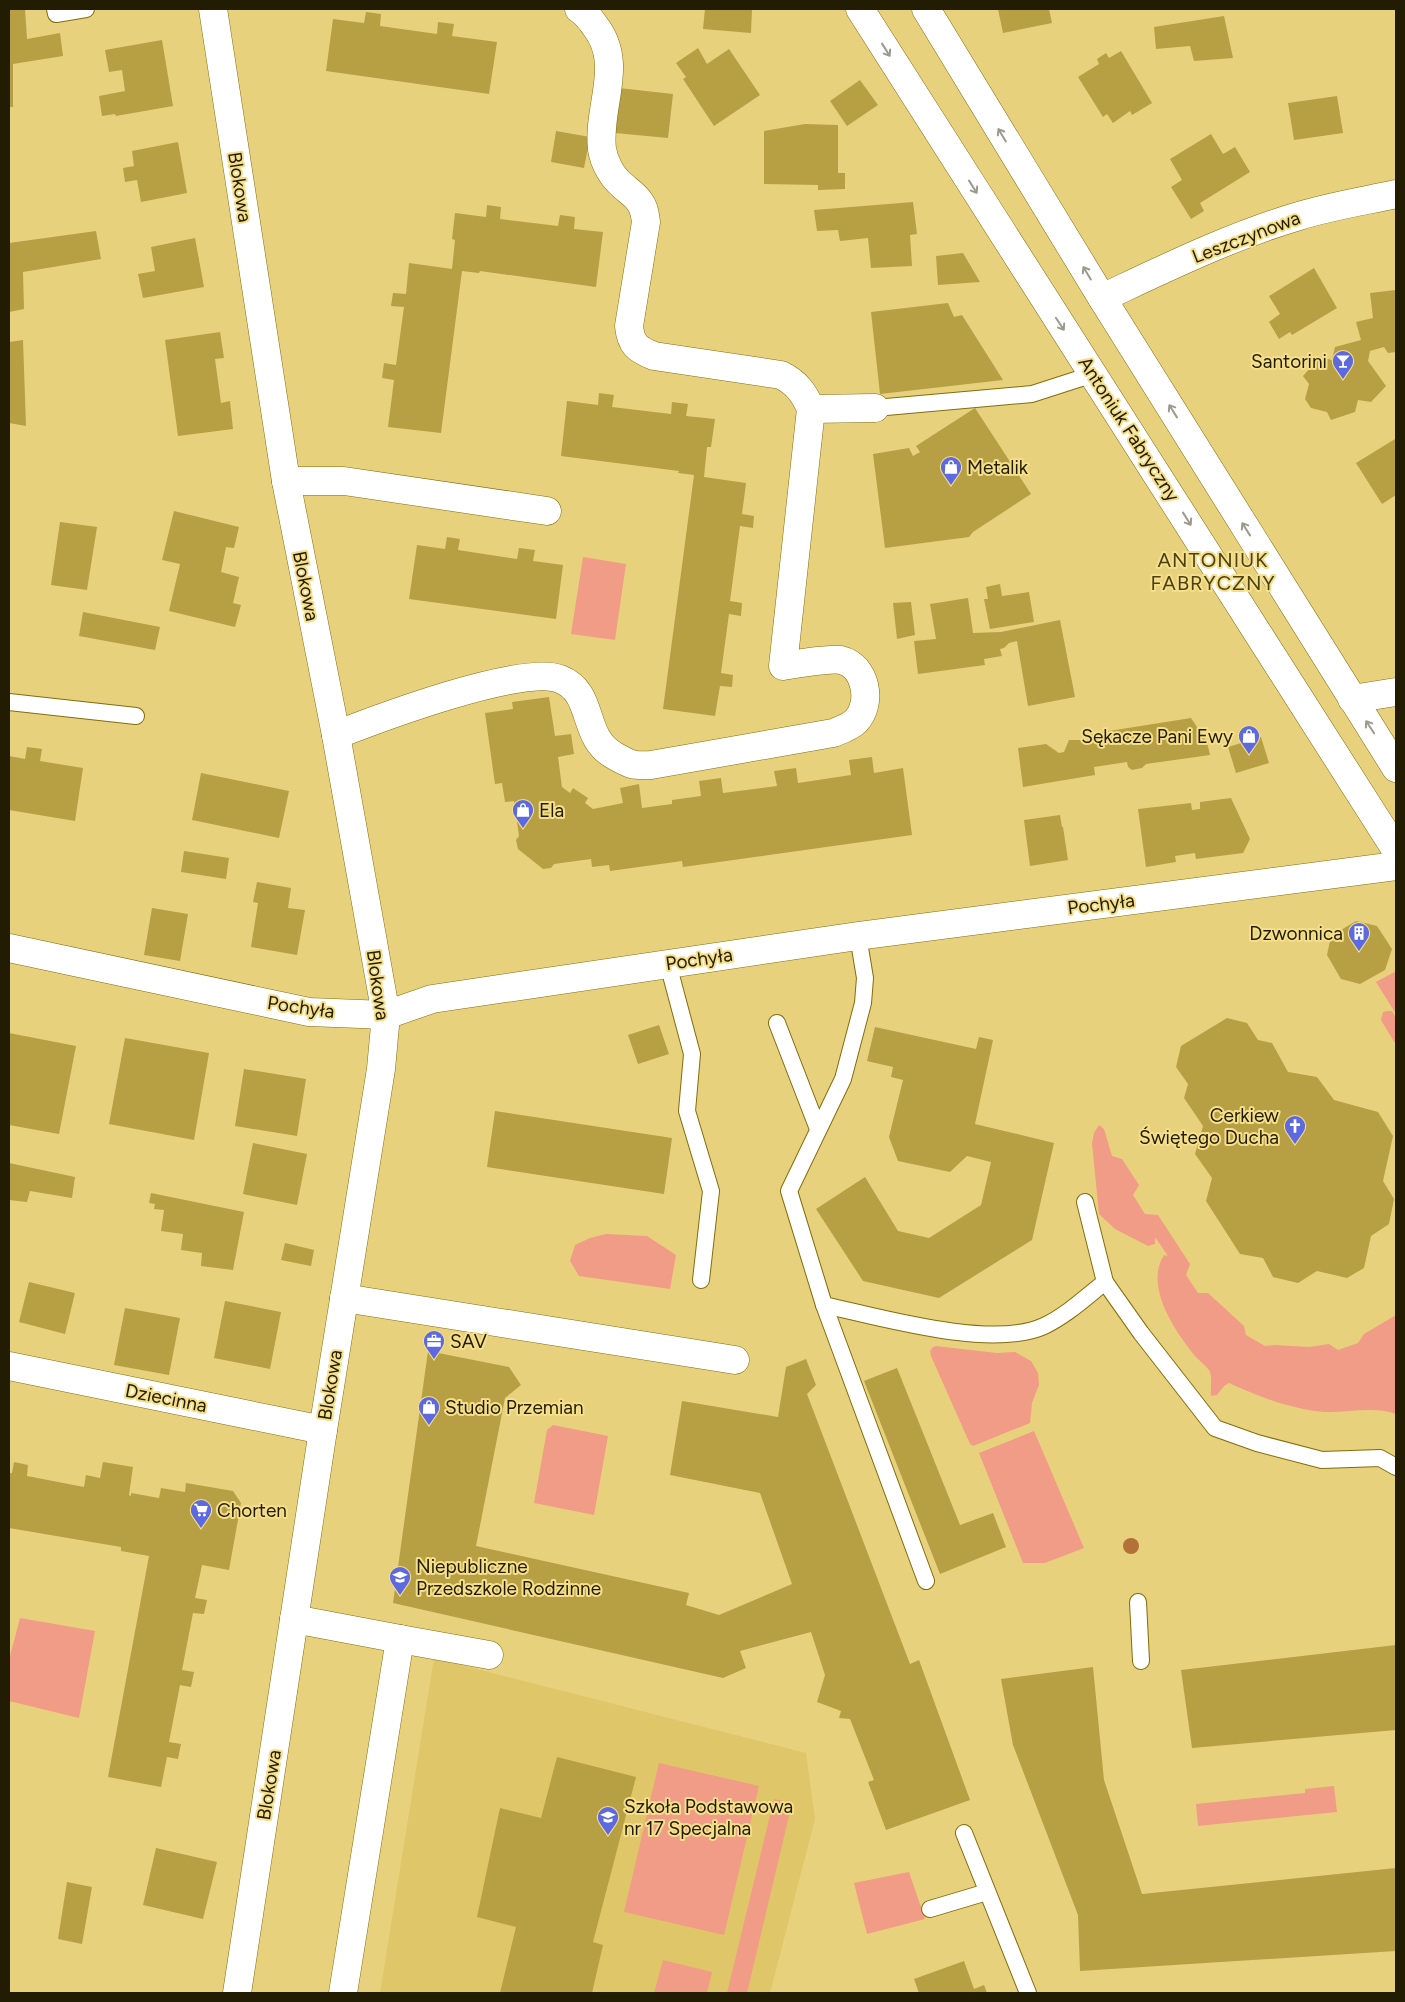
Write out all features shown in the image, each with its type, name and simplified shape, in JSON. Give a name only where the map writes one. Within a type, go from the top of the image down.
[{"type":"street","name":"Blokowa","points":[[212,9],[286,481],[336,735],[386,1015],[381,1069],[323,1430],[238,1993]]},
{"type":"street","points":[[336,735],[375,720],[490,684],[542,676],[558,679],[572,686],[581,698],[597,741],[609,753],[632,766],[651,765],[833,733],[857,720],[866,696],[864,684],[858,672],[840,660],[783,666],[811,409],[805,395],[794,382],[781,375],[654,356],[643,351],[630,338],[628,326],[646,222],[645,211],[638,199],[619,183],[612,173],[602,150],[610,65],[608,49],[598,29],[585,12],[580,9]]},
{"type":"street","name":"Antoniuk Fabryczny","points":[[860,9],[1396,850]]},
{"type":"street","points":[[926,9],[1102,298],[1396,768]]},
{"type":"street","name":"Leszczynowa","points":[[1102,298],[1192,256],[1276,223],[1324,209],[1396,194]]},
{"type":"street","points":[[811,409],[875,408]]},
{"type":"street","points":[[286,481],[344,481],[547,511]]},
{"type":"street","points":[[1352,699],[1396,692]]},
{"type":"street","name":"Pochyła","points":[[9,948],[309,1012],[386,1015],[432,999],[668,964],[858,936],[1396,866]]},
{"type":"street","points":[[344,1298],[735,1360]]},
{"type":"street","name":"Dziecinna","points":[[9,1366],[323,1430]]},
{"type":"street","points":[[294,1618],[489,1655]]},
{"type":"street","points":[[343,1993],[400,1639]]},
{"type":"lane","points":[[55,9],[56,14],[86,9]]},
{"type":"lane","points":[[875,408],[1032,394],[1094,374]]},
{"type":"lane","points":[[9,702],[136,716]]},
{"type":"lane","points":[[858,936],[865,978],[863,1003],[843,1079],[789,1191],[824,1305],[926,1581]]},
{"type":"lane","points":[[668,964],[692,1054],[687,1110],[711,1191],[702,1280]]},
{"type":"lane","points":[[777,1023],[818,1129]]},
{"type":"lane","points":[[1085,1202],[1105,1282],[1141,1333],[1214,1428],[1258,1444],[1322,1460],[1380,1458],[1396,1467]]},
{"type":"lane","points":[[824,1305],[939,1330],[983,1334],[1018,1334],[1043,1327],[1067,1312],[1105,1282]]},
{"type":"lane","points":[[1138,1602],[1141,1661]]},
{"type":"lane","points":[[964,1833],[1028,1993]]},
{"type":"lane","points":[[930,1909],[987,1892]]},
{"type":"shaded area","points":[[583,557],[626,564],[615,640],[571,634]]},
{"type":"shaded area","points":[[1396,971],[1396,1014],[1376,982]]},
{"type":"shaded area","points":[[1392,1011],[1396,1018],[1396,1045],[1381,1020],[1383,1012]]},
{"type":"shaded area","points":[[1099,1125],[1104,1129],[1112,1156],[1122,1159],[1139,1185],[1133,1195],[1145,1214],[1158,1215],[1190,1264],[1186,1275],[1198,1293],[1208,1293],[1244,1326],[1246,1335],[1265,1346],[1309,1347],[1329,1344],[1338,1350],[1358,1343],[1364,1334],[1396,1315],[1396,1414],[1378,1410],[1324,1412],[1299,1408],[1275,1402],[1229,1383],[1217,1395],[1211,1396],[1209,1370],[1195,1356],[1179,1334],[1164,1308],[1158,1281],[1159,1268],[1164,1255],[1168,1256],[1155,1237],[1155,1244],[1148,1246],[1115,1229],[1099,1214],[1092,1143],[1094,1133]]},
{"type":"shaded area","points":[[606,1234],[647,1236],[676,1255],[670,1289],[579,1276],[570,1261],[575,1245],[590,1238]]},
{"type":"shaded area","points":[[936,1346],[997,1353],[1015,1352],[1031,1361],[1038,1373],[1039,1385],[1032,1403],[1030,1423],[973,1446],[970,1444],[931,1356],[930,1351]]},
{"type":"shaded area","points":[[553,1425],[608,1436],[594,1515],[534,1503],[547,1430]]},
{"type":"shaded area","points":[[1034,1431],[1084,1548],[1045,1563],[1023,1563],[979,1453]]},
{"type":"shaded area","points":[[20,1618],[95,1631],[79,1718],[9,1701],[9,1660]]},
{"type":"shaded area","name":"Szkoła Podstawowa nr 17 Specjalna","points":[[434,1658],[806,1753],[815,1819],[770,1993],[380,1993]]},
{"type":"shaded area","points":[[659,1763],[759,1786],[724,1935],[624,1912]]},
{"type":"shaded area","points":[[1334,1786],[1337,1812],[1198,1826],[1196,1804],[1305,1793],[1305,1789]]},
{"type":"shaded area","points":[[774,1799],[792,1803],[747,1993],[727,1993]]},
{"type":"shaded area","points":[[909,1872],[925,1919],[867,1934],[854,1883]]},
{"type":"shaded area","points":[[663,1960],[712,1972],[707,1993],[654,1993]]},
{"type":"building","points":[[9,9],[25,9],[27,39],[60,33],[63,56],[13,64],[13,107],[9,107]]},
{"type":"building","points":[[705,9],[752,9],[751,33],[703,29]]},
{"type":"building","points":[[998,9],[1049,9],[1052,23],[1003,33]]},
{"type":"building","points":[[366,12],[381,14],[380,26],[437,34],[438,22],[454,24],[452,36],[497,42],[489,94],[326,71],[333,19],[364,23]]},
{"type":"building","points":[[1224,16],[1233,58],[1194,61],[1190,46],[1156,49],[1154,27]]},
{"type":"building","points":[[162,40],[173,106],[116,116],[115,114],[102,116],[99,96],[125,91],[122,70],[109,72],[105,50]]},
{"type":"building","points":[[698,48],[707,64],[729,49],[760,95],[714,126],[683,79],[686,77],[676,63]]},
{"type":"building","points":[[1121,51],[1152,103],[1132,115],[1130,111],[1113,123],[1107,114],[1103,117],[1078,77],[1099,64],[1097,59],[1106,53],[1109,58]]},
{"type":"building","points":[[860,80],[878,105],[847,126],[830,101]]},
{"type":"building","points":[[619,88],[673,94],[668,138],[615,133]]},
{"type":"building","points":[[1337,96],[1343,133],[1294,140],[1288,103]]},
{"type":"building","points":[[805,124],[838,125],[838,173],[845,173],[845,189],[818,190],[818,185],[764,184],[764,131]]},
{"type":"building","points":[[556,131],[590,137],[584,168],[551,162]]},
{"type":"building","points":[[1211,134],[1223,154],[1235,147],[1250,172],[1200,203],[1204,211],[1191,219],[1171,187],[1182,180],[1170,159]]},
{"type":"building","points":[[178,142],[187,193],[141,202],[137,180],[125,182],[123,168],[134,166],[132,151]]},
{"type":"building","points":[[913,202],[917,234],[910,235],[912,266],[871,268],[868,238],[840,241],[838,230],[817,231],[814,210]]},
{"type":"building","points":[[487,205],[501,207],[500,219],[558,226],[560,215],[575,217],[574,229],[603,232],[596,287],[480,271],[479,273],[462,271],[441,433],[388,427],[394,380],[382,378],[384,363],[396,365],[404,307],[391,306],[393,293],[406,294],[409,263],[452,269],[455,240],[452,239],[455,213],[486,217]]},
{"type":"building","points":[[96,231],[101,259],[23,272],[24,309],[9,312],[9,243]]},
{"type":"building","points":[[195,238],[204,287],[143,298],[138,274],[155,271],[151,247]]},
{"type":"building","points":[[963,253],[980,282],[938,285],[936,256]]},
{"type":"building","points":[[1314,268],[1337,308],[1292,335],[1290,332],[1279,339],[1269,322],[1280,314],[1269,296]]},
{"type":"building","name":"Santorini","points":[[1396,290],[1396,352],[1388,353],[1384,347],[1370,351],[1368,361],[1386,386],[1371,402],[1358,400],[1355,412],[1331,420],[1327,412],[1311,408],[1305,399],[1309,384],[1303,376],[1320,357],[1332,360],[1335,347],[1361,340],[1356,322],[1373,318],[1370,293]]},
{"type":"building","points":[[948,303],[954,317],[962,315],[1003,380],[880,394],[871,312]]},
{"type":"building","points":[[220,332],[224,358],[215,359],[221,403],[230,401],[233,429],[178,436],[165,340]]},
{"type":"building","points":[[23,340],[26,426],[9,423],[9,342]]},
{"type":"building","points":[[599,393],[614,395],[612,407],[671,414],[672,402],[688,404],[686,416],[715,419],[711,447],[707,447],[704,477],[746,483],[742,514],[754,516],[753,528],[740,526],[730,601],[742,603],[741,616],[729,614],[721,673],[733,675],[732,687],[720,686],[715,716],[663,709],[694,475],[678,473],[679,471],[561,456],[567,401],[598,405]]},
{"type":"building","name":"Metalik","points":[[975,408],[1031,494],[973,532],[969,537],[885,548],[873,454],[909,448],[913,456],[920,452],[916,446]]},
{"type":"building","points":[[1395,439],[1396,495],[1382,504],[1356,463]]},
{"type":"building","points":[[174,511],[239,527],[234,548],[226,547],[221,572],[239,577],[233,603],[241,605],[235,627],[169,611],[180,564],[162,560]]},
{"type":"building","points":[[60,522],[97,527],[87,590],[51,585]]},
{"type":"building","points":[[447,537],[460,539],[458,550],[517,559],[519,548],[535,550],[533,561],[563,565],[556,619],[409,599],[417,545],[445,549]]},
{"type":"building","points":[[1000,584],[1002,596],[1029,592],[1034,622],[990,629],[984,599],[988,599],[986,587]]},
{"type":"building","points":[[968,598],[973,633],[1001,632],[1060,620],[1075,697],[1028,706],[1017,641],[1009,643],[1000,649],[1002,656],[984,659],[985,665],[918,674],[914,641],[936,639],[930,604]]},
{"type":"building","points":[[911,602],[915,635],[897,639],[893,603]]},
{"type":"building","points":[[83,612],[160,627],[155,650],[79,636]]},
{"type":"building","points":[[549,697],[555,736],[571,734],[574,754],[558,757],[562,787],[570,793],[573,788],[588,798],[585,803],[593,809],[623,803],[620,788],[639,784],[642,808],[672,804],[672,800],[701,796],[699,781],[721,778],[723,793],[777,786],[774,771],[796,768],[798,783],[851,775],[849,760],[872,757],[874,773],[903,768],[912,835],[683,867],[682,861],[610,871],[609,865],[592,867],[591,859],[554,864],[551,868],[543,869],[518,849],[516,840],[519,836],[514,801],[505,802],[502,783],[495,784],[485,713],[513,709],[512,702]]},
{"type":"building","points":[[1191,718],[1207,742],[1210,755],[1146,764],[1142,768],[1132,770],[1128,767],[1127,762],[1094,767],[1095,775],[1023,787],[1018,748],[1046,744],[1059,753],[1064,752],[1069,740],[1087,740],[1090,734]]},
{"type":"building","name":"Sękacze Pani Ewy","points":[[1261,737],[1269,763],[1236,773],[1228,747]]},
{"type":"building","points":[[27,747],[42,749],[40,761],[83,768],[75,821],[9,810],[9,756],[25,759]]},
{"type":"building","points":[[201,773],[289,791],[279,838],[192,820]]},
{"type":"building","points":[[1231,798],[1250,839],[1243,853],[1196,859],[1195,853],[1175,856],[1176,862],[1146,867],[1138,809],[1191,803],[1192,810],[1200,809],[1200,802]]},
{"type":"building","points":[[1060,815],[1068,860],[1030,866],[1024,820]]},
{"type":"building","points":[[184,851],[229,858],[226,879],[181,872]]},
{"type":"building","points":[[257,882],[291,888],[288,908],[305,910],[297,955],[251,947],[258,903],[253,902]]},
{"type":"building","points":[[152,908],[188,914],[180,961],[144,955]]},
{"type":"building","name":"Dzwonnica","points":[[1356,921],[1377,926],[1392,949],[1385,970],[1360,984],[1341,979],[1327,955],[1331,936]]},
{"type":"building","name":"Cerkiew Świętego Ducha","points":[[1227,1018],[1247,1023],[1258,1040],[1272,1043],[1288,1072],[1317,1077],[1334,1100],[1378,1112],[1393,1136],[1383,1181],[1394,1199],[1389,1224],[1371,1236],[1364,1268],[1347,1278],[1317,1271],[1298,1283],[1273,1277],[1263,1258],[1240,1254],[1206,1201],[1212,1178],[1195,1154],[1203,1126],[1184,1098],[1188,1084],[1176,1067],[1181,1046]]},
{"type":"building","points":[[659,1025],[669,1054],[638,1064],[628,1035]]},
{"type":"building","points":[[875,1027],[976,1049],[979,1037],[993,1040],[975,1124],[1054,1143],[1032,1240],[939,1298],[863,1281],[816,1209],[865,1177],[898,1231],[929,1238],[981,1205],[991,1162],[967,1156],[950,1172],[898,1161],[889,1137],[903,1080],[891,1077],[893,1067],[867,1061]]},
{"type":"building","points":[[9,1033],[76,1046],[59,1134],[9,1125]]},
{"type":"building","points":[[125,1038],[209,1053],[194,1140],[109,1124]]},
{"type":"building","points":[[244,1069],[306,1079],[297,1136],[235,1126]]},
{"type":"building","points":[[495,1111],[672,1138],[664,1194],[487,1167]]},
{"type":"building","points":[[253,1143],[307,1154],[297,1205],[243,1194]]},
{"type":"building","points":[[9,1163],[75,1177],[72,1198],[30,1191],[27,1202],[9,1200]]},
{"type":"building","points":[[151,1193],[244,1212],[233,1270],[201,1266],[202,1253],[181,1250],[183,1234],[161,1231],[164,1210],[154,1209],[155,1204],[149,1203]]},
{"type":"building","points":[[285,1243],[314,1250],[311,1266],[281,1260]]},
{"type":"building","points":[[29,1282],[75,1293],[65,1334],[19,1322]]},
{"type":"building","points":[[225,1301],[281,1312],[270,1369],[214,1358]]},
{"type":"building","points":[[125,1308],[180,1318],[169,1375],[114,1365]]},
{"type":"building","points":[[428,1351],[509,1367],[521,1385],[505,1398],[476,1546],[689,1593],[686,1605],[719,1615],[792,1584],[760,1493],[670,1475],[682,1401],[778,1417],[786,1367],[806,1359],[816,1385],[807,1394],[910,1664],[919,1660],[970,1800],[886,1830],[868,1782],[874,1780],[850,1719],[839,1718],[841,1711],[817,1702],[825,1675],[811,1632],[740,1651],[746,1668],[723,1678],[393,1603]]},
{"type":"building","points":[[897,1368],[960,1525],[993,1513],[1006,1547],[940,1574],[864,1381]]},
{"type":"building","points":[[14,1462],[28,1465],[27,1476],[84,1487],[86,1475],[100,1478],[103,1462],[133,1467],[129,1495],[131,1496],[131,1493],[159,1498],[161,1488],[185,1492],[186,1483],[233,1491],[241,1503],[229,1570],[202,1565],[195,1598],[207,1600],[204,1614],[193,1613],[182,1670],[194,1672],[191,1687],[180,1685],[169,1742],[181,1744],[178,1759],[167,1757],[161,1787],[108,1777],[149,1556],[121,1551],[121,1547],[9,1528],[9,1473],[12,1473]]},
{"type":"building","points":[[1396,1645],[1396,1730],[1192,1748],[1181,1670]]},
{"type":"building","points":[[1093,1667],[1104,1780],[1142,1894],[1396,1868],[1396,1951],[1080,1971],[1078,1915],[1013,1745],[1001,1679]]},
{"type":"building","points":[[557,1757],[636,1777],[593,1942],[603,1945],[592,1993],[500,1993],[516,1927],[477,1917],[500,1808],[541,1818]]},
{"type":"building","points":[[156,1848],[217,1862],[203,1919],[143,1905]]},
{"type":"building","points":[[67,1882],[92,1887],[82,1944],[58,1939]]},
{"type":"building","points":[[964,1961],[974,1989],[984,1985],[987,1993],[919,1993],[914,1979]]},
{"type":"place","name":"Santorini","points":[[1343,380]]},
{"type":"place","name":"Metalik","points":[[951,486]]},
{"type":"place","name":"Sękacze Pani Ewy","points":[[1249,755]]},
{"type":"place","name":"Ela","points":[[523,829]]},
{"type":"place","name":"Dzwonnica","points":[[1359,952]]},
{"type":"place","name":"Cerkiew Świętego Ducha","points":[[1295,1145]]},
{"type":"place","name":"SAV","points":[[434,1360]]},
{"type":"place","name":"Studio Przemian","points":[[429,1426]]},
{"type":"place","name":"Chorten","points":[[201,1529]]},
{"type":"place","name":"Niepubliczne Przedszkole Rodzinne","points":[[400,1596]]},
{"type":"place","name":"Szkoła Podstawowa nr 17 Specjalna","points":[[608,1836]]},
{"type":"district","name":"ANTONIUK FABRYCZNY","points":[[1213,572]]}]
